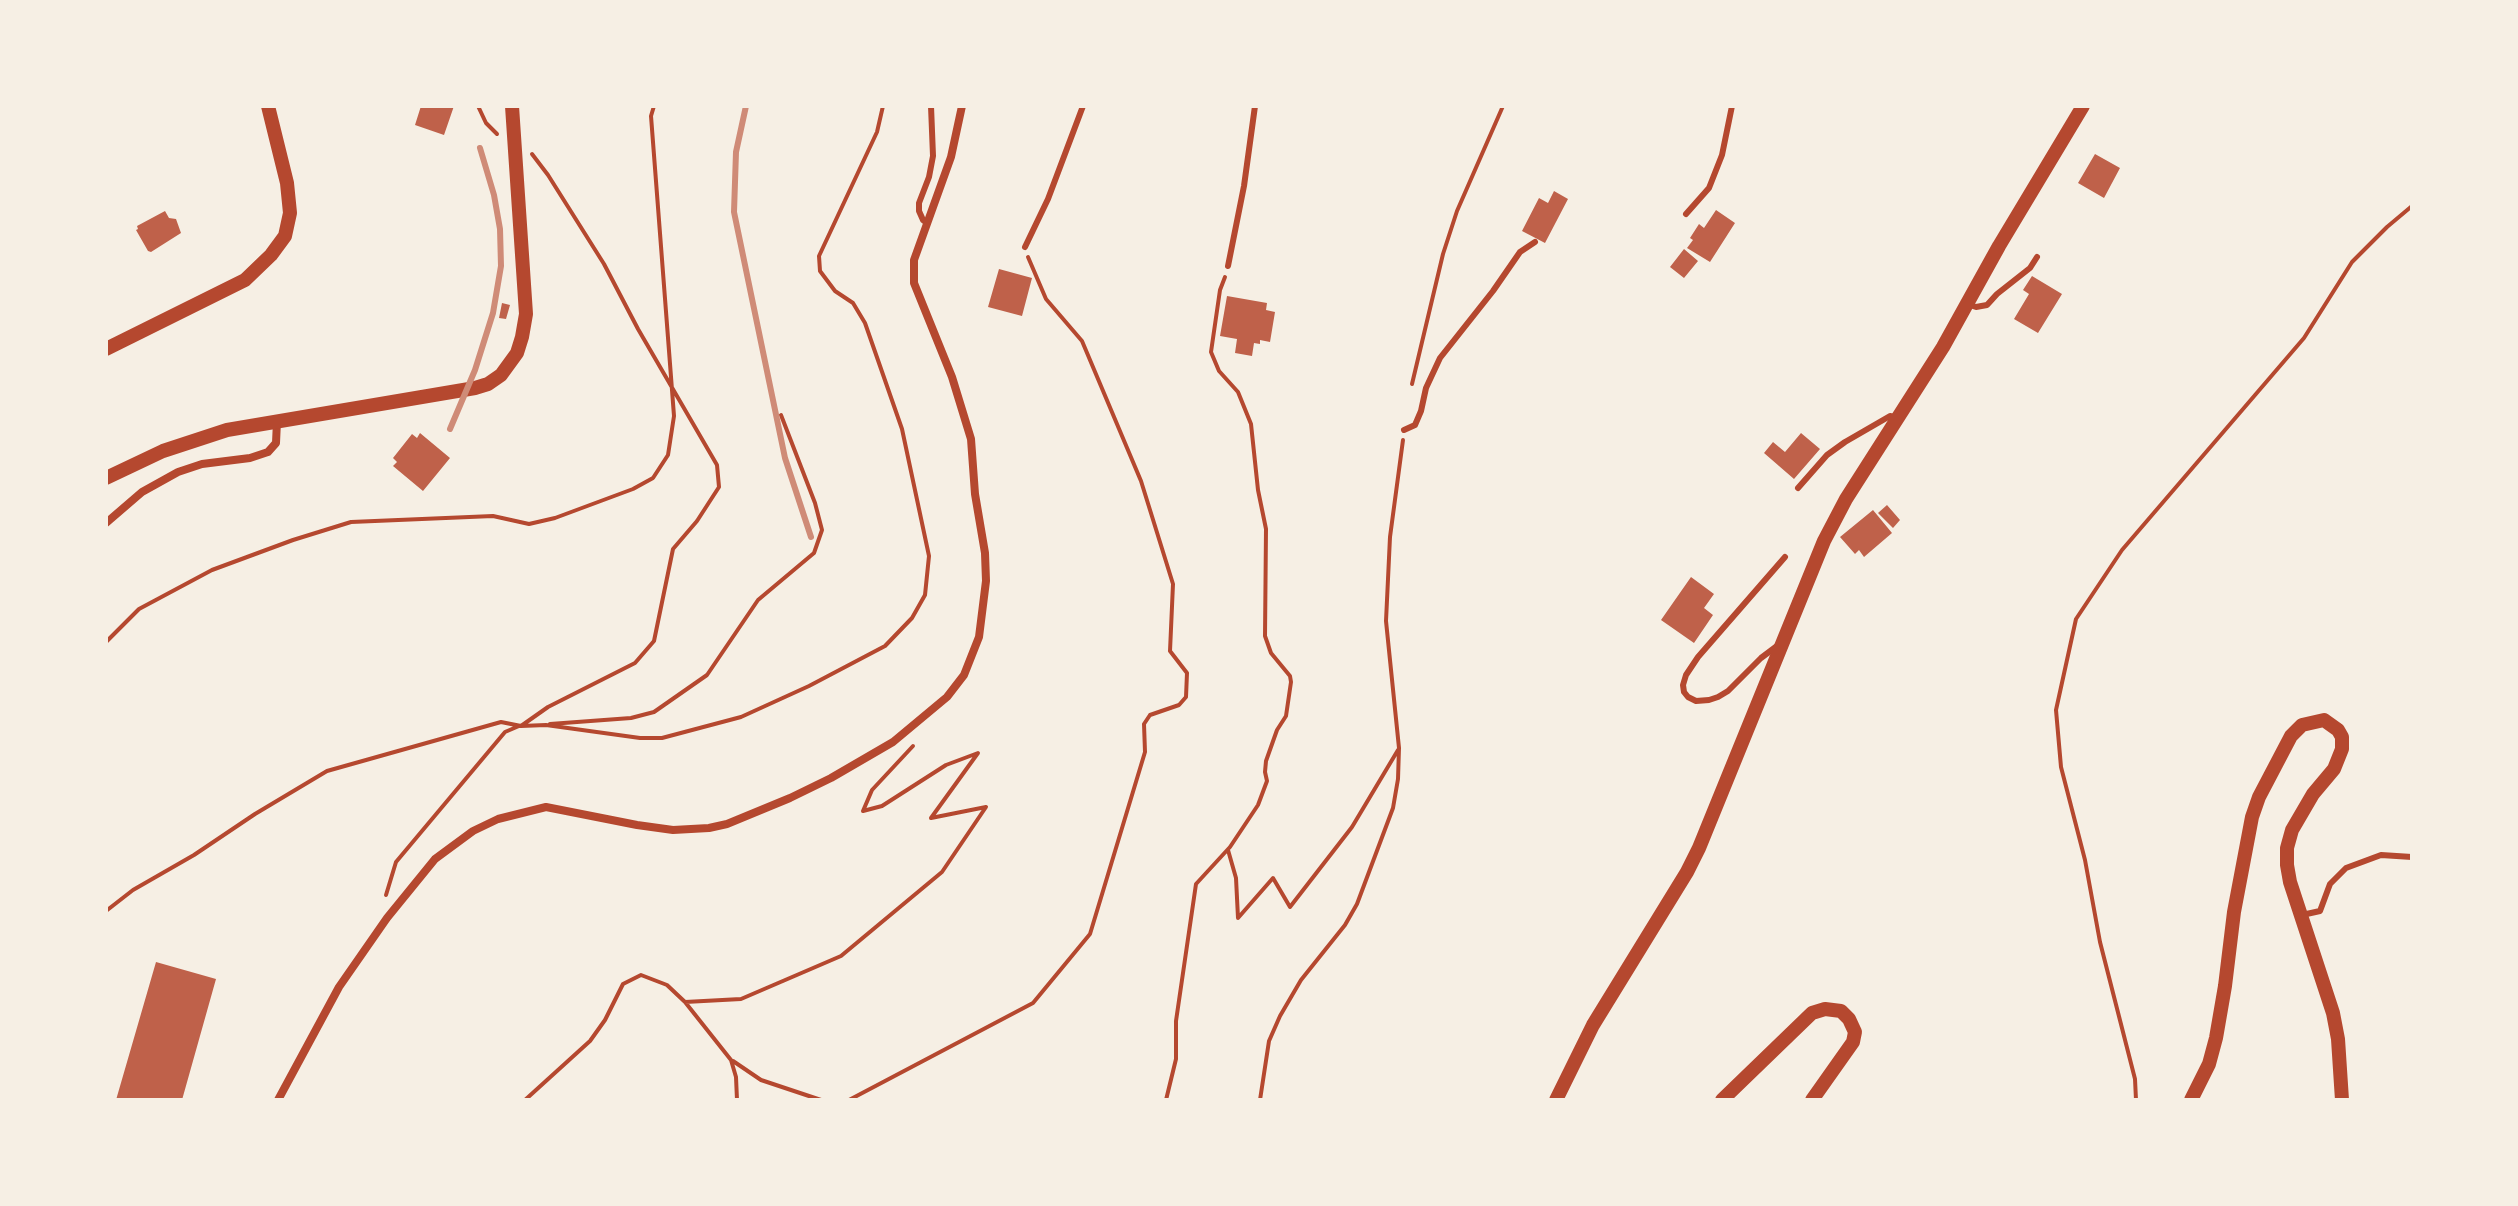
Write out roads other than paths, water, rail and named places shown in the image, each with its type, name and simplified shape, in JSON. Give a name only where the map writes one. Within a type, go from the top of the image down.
[{"type":"street","points":[[106,349],[245,280],[271,255],[285,236],[290,213],[287,183],[268,106]]},
{"type":"street","points":[[106,478],[195,439],[277,421],[475,388],[488,384],[510,365],[522,337],[526,314],[520,145],[512,106]]},
{"type":"street","points":[[278,1100],[339,987],[387,918],[435,859],[456,841],[498,819],[546,807],[673,830],[727,824],[845,771],[893,742],[947,697],[964,675],[979,637],[986,581],[971,439],[964,411],[914,283],[914,260],[951,157],[962,106]]},
{"type":"street","points":[[1556,1100],[1593,1025],[1699,848],[1824,541],[1846,499],[1967,304],[2083,106]]},
{"type":"street","points":[[106,523],[142,492],[178,472],[202,464],[250,458],[268,452],[276,443],[277,421]]},
{"type":"street","points":[[2191,1100],[2209,1064],[2216,1038],[2252,817],[2291,736],[2302,725],[2324,720],[2338,730],[2342,737],[2342,749],[2334,769],[2299,815],[2287,848],[2290,882],[2333,1013],[2342,1100]]},
{"type":"street","points":[[1722,1100],[1812,1013],[1825,1009],[1841,1011],[1855,1032],[1853,1042],[1812,1100]]},
{"type":"lane","points":[[927,223],[919,211],[919,203],[933,156],[931,106]]},
{"type":"lane","points":[[1025,247],[1053,187],[1083,106]]},
{"type":"lane","points":[[1228,266],[1244,186],[1255,106]]},
{"type":"lane","points":[[1686,214],[1709,188],[1722,155],[1732,106]]},
{"type":"lane","points":[[1404,430],[1415,425],[1426,388],[1440,358],[1520,252],[1535,242]]},
{"type":"lane","points":[[1967,304],[1981,308],[1987,305],[2030,268],[2037,257]]},
{"type":"lane","points":[[1798,488],[1827,455],[1845,442],[1890,416],[1898,418]]},
{"type":"lane","points":[[1781,648],[1776,645],[1718,697],[1696,701],[1684,692],[1686,675],[1698,657],[1785,557]]},
{"type":"lane","points":[[2302,915],[2320,911],[2330,884],[2346,868],[2381,855],[2412,857]]},
{"type":"railway","points":[[746,106],[736,152],[734,212],[785,458],[811,537]]},
{"type":"railway","points":[[450,429],[475,370],[493,313],[501,266],[500,229],[494,195],[480,148]]}]
